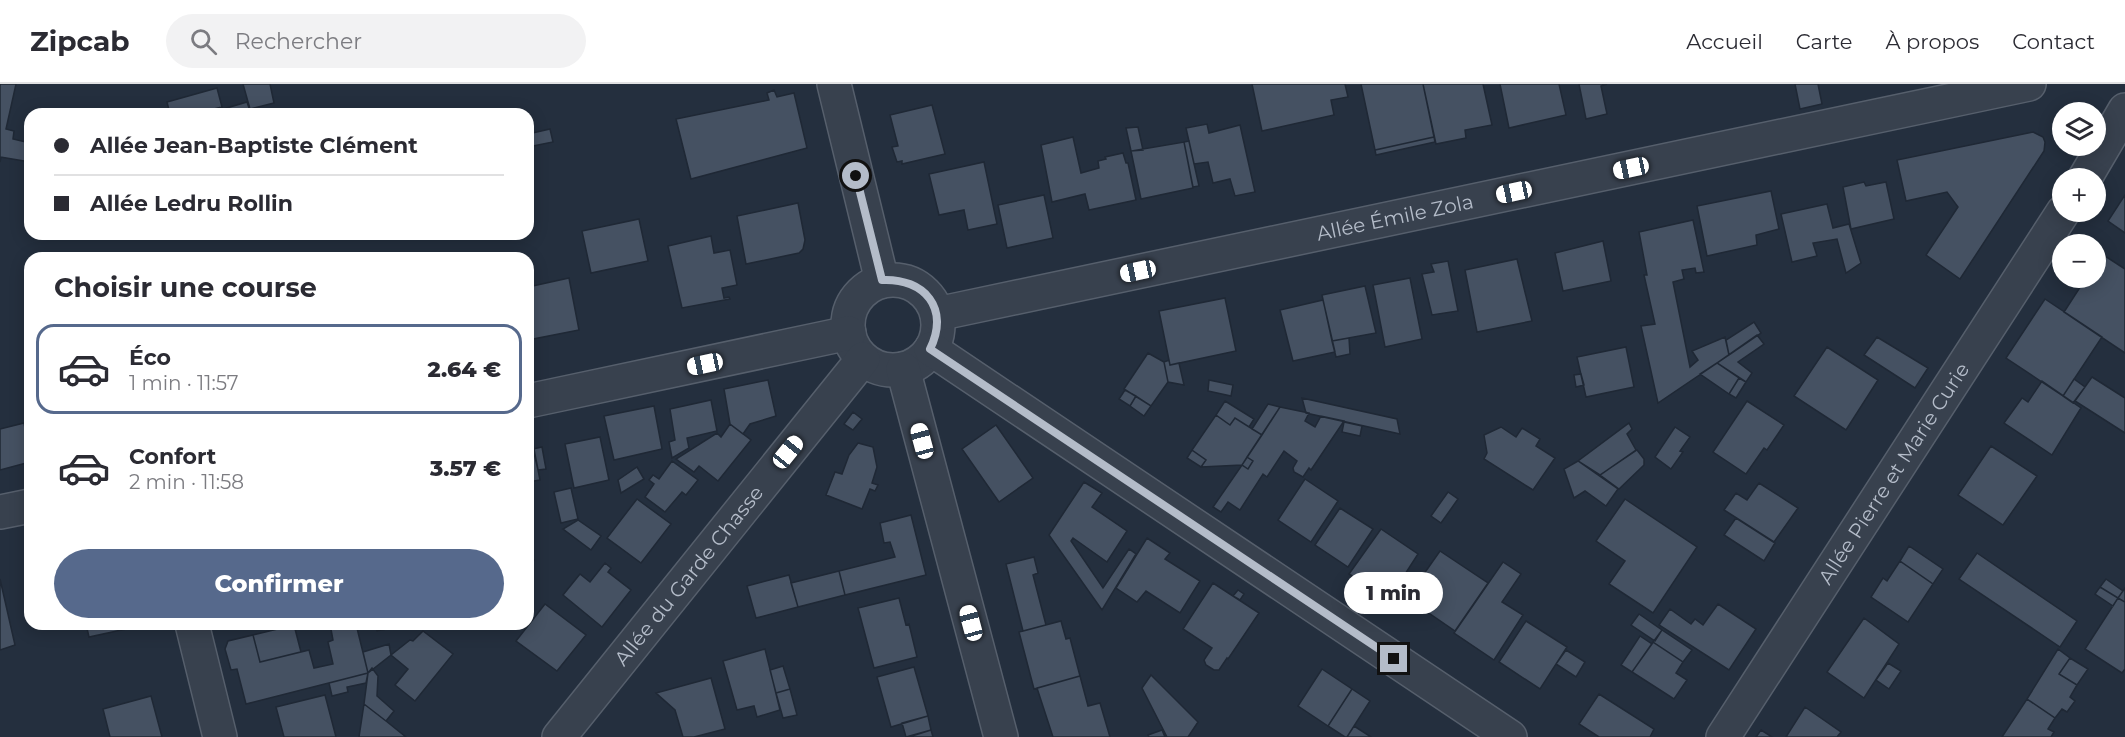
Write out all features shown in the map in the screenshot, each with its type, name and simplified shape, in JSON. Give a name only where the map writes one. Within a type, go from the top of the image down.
[{"type":"street","points":[[834,84],[882,280]]},
{"type":"street","name":"Allée Émile Zola","points":[[937,314],[2029,84]]},
{"type":"street","points":[[2091,168],[2125,110]]},
{"type":"street","name":"Allée Pierre et Marie Curie","points":[[1723,737],[2057,222]]},
{"type":"street","points":[[882,280],[910,283],[922,290],[931,301],[937,314],[936,338],[930,349],[924,358],[903,369],[882,369],[856,346],[848,319],[851,306],[864,290],[882,280]]},
{"type":"street","points":[[534,400],[856,346]]},
{"type":"street","name":"Allée du Garde Chasse","points":[[565,734],[856,346]]},
{"type":"street","points":[[930,349],[1510,737]]},
{"type":"street","points":[[903,369],[1001,737]]},
{"type":"street","points":[[0,512],[24,507]]},
{"type":"street","points":[[193,630],[220,737]]},
{"type":"building","points":[[0,84],[16,84],[6,129],[14,131],[13,139],[24,142],[24,161],[1,157],[0,162]]},
{"type":"building","points":[[243,84],[270,84],[274,103],[250,108]]},
{"type":"building","points":[[1252,84],[1345,84],[1348,97],[1331,100],[1334,115],[1262,131]]},
{"type":"building","points":[[1361,84],[1423,84],[1434,137],[1375,150]]},
{"type":"building","points":[[1423,84],[1483,84],[1492,125],[1465,130],[1466,138],[1436,144]]},
{"type":"building","points":[[1500,84],[1559,84],[1566,115],[1509,128]]},
{"type":"building","points":[[1579,84],[1607,84],[1601,86],[1607,114],[1586,119]]},
{"type":"building","points":[[1795,84],[1818,84],[1822,104],[1800,109]]},
{"type":"building","points":[[217,88],[222,107],[168,108],[167,102]]},
{"type":"building","points":[[774,90],[777,97],[794,93],[807,148],[691,179],[676,119],[769,100],[767,93]]},
{"type":"building","points":[[247,102],[249,108],[226,108]]},
{"type":"building","points":[[932,105],[945,154],[902,164],[902,161],[897,162],[892,147],[898,146],[890,115]]},
{"type":"building","points":[[1207,124],[1209,133],[1240,125],[1255,192],[1235,196],[1230,179],[1213,183],[1208,162],[1194,164],[1186,128]]},
{"type":"building","points":[[1138,127],[1143,150],[1131,151],[1126,128]]},
{"type":"building","points":[[550,129],[553,142],[534,146],[534,133]]},
{"type":"building","points":[[2033,132],[2043,137],[2044,151],[1960,279],[1926,255],[1958,207],[1947,192],[1906,201],[1897,160]]},
{"type":"building","points":[[1073,137],[1081,173],[1099,168],[1098,161],[1106,159],[1105,157],[1123,153],[1128,163],[1136,200],[1089,210],[1085,194],[1052,202],[1041,145]]},
{"type":"building","points":[[1434,137],[1435,142],[1376,155],[1375,150]]},
{"type":"building","points":[[1189,141],[1199,186],[1193,187],[1184,142]]},
{"type":"building","points":[[1184,142],[1193,188],[1141,199],[1131,151]]},
{"type":"building","points":[[984,162],[997,224],[968,230],[964,210],[939,215],[929,174]]},
{"type":"building","points":[[1864,182],[1866,186],[1886,182],[1894,219],[1851,229],[1843,187]]},
{"type":"building","points":[[1771,191],[1779,229],[1756,235],[1757,245],[1707,256],[1697,206]]},
{"type":"building","points":[[1044,195],[1053,238],[1007,248],[998,205]]},
{"type":"building","points":[[2125,195],[2125,233],[2108,221]]},
{"type":"building","points":[[798,203],[805,240],[803,249],[799,253],[746,264],[737,216]]},
{"type":"building","points":[[1827,204],[1833,228],[1849,224],[1861,263],[1846,273],[1837,239],[1813,243],[1817,256],[1792,262],[1781,214]]},
{"type":"building","points":[[639,219],[648,261],[591,273],[582,231]]},
{"type":"building","points":[[1693,220],[1704,272],[1696,273],[1695,268],[1682,270],[1684,279],[1673,282],[1690,367],[1698,360],[1692,351],[1725,337],[1729,355],[1658,403],[1641,326],[1655,324],[1644,275],[1647,275],[1639,232]]},
{"type":"building","points":[[711,236],[714,253],[730,250],[737,285],[722,288],[724,298],[729,297],[730,299],[682,308],[668,246]]},
{"type":"building","points":[[1603,241],[1611,281],[1563,291],[1555,253]]},
{"type":"building","points":[[2106,257],[2125,269],[2125,353],[2064,312],[2080,288],[2106,288]]},
{"type":"building","points":[[1517,259],[1532,321],[1477,332],[1465,270]]},
{"type":"building","points":[[1448,261],[1458,311],[1432,315],[1422,274],[1434,272],[1431,264]]},
{"type":"building","points":[[569,278],[579,330],[534,339],[534,286]]},
{"type":"building","points":[[1410,278],[1422,339],[1385,347],[1373,285]]},
{"type":"building","points":[[1365,286],[1376,333],[1332,341],[1322,295]]},
{"type":"building","points":[[1225,298],[1236,351],[1170,365],[1159,311]]},
{"type":"building","points":[[2045,299],[2102,337],[2063,396],[2006,358]]},
{"type":"building","points":[[1323,300],[1335,352],[1293,361],[1280,310]]},
{"type":"building","points":[[1754,322],[1761,333],[1729,355],[1726,340]]},
{"type":"building","points":[[1757,335],[1764,344],[1738,362],[1752,373],[1746,382],[1717,363]]},
{"type":"building","points":[[1877,337],[1928,368],[1915,388],[1864,355]]},
{"type":"building","points":[[1349,338],[1350,354],[1336,357],[1332,341]]},
{"type":"building","points":[[1626,347],[1634,387],[1586,397],[1577,357]]},
{"type":"building","points":[[1827,347],[1878,380],[1846,430],[1794,396]]},
{"type":"building","points":[[1148,353],[1164,362],[1168,382],[1151,406],[1124,389]]},
{"type":"building","points":[[1169,360],[1170,365],[1179,363],[1184,385],[1168,382],[1164,362]]},
{"type":"building","points":[[1717,363],[1739,378],[1729,394],[1700,374]]},
{"type":"building","points":[[1581,374],[1584,385],[1576,387],[1574,375]]},
{"type":"building","points":[[2092,377],[2125,398],[2125,433],[2075,401]]},
{"type":"building","points":[[1739,378],[1746,382],[1736,398],[1729,394]]},
{"type":"building","points":[[2074,379],[2085,387],[2073,403],[2063,396]]},
{"type":"building","points":[[768,380],[776,416],[750,424],[743,434],[730,424],[724,389]]},
{"type":"building","points":[[1209,380],[1233,385],[1231,396],[1208,391]]},
{"type":"building","points":[[2042,381],[2081,408],[2052,455],[2004,423],[2022,398],[2028,402]]},
{"type":"building","points":[[1125,390],[1136,396],[1130,406],[1119,399]]},
{"type":"building","points":[[1136,396],[1151,406],[1144,416],[1130,406]]},
{"type":"building","points":[[1302,398],[1397,419],[1400,434],[1306,413]]},
{"type":"building","points":[[711,400],[717,431],[687,438],[689,448],[672,458],[669,442],[675,440],[670,409]]},
{"type":"building","points":[[1225,401],[1254,419],[1249,427],[1235,418],[1230,425],[1216,415]]},
{"type":"building","points":[[1747,401],[1784,425],[1767,450],[1764,448],[1746,474],[1713,452]]},
{"type":"building","points":[[1268,404],[1280,407],[1262,435],[1252,429]]},
{"type":"building","points":[[654,406],[662,449],[614,460],[604,416]]},
{"type":"building","points":[[1280,407],[1309,413],[1305,421],[1315,427],[1321,416],[1344,421],[1311,470],[1309,468],[1303,477],[1294,472],[1293,468],[1297,461],[1284,451],[1267,477],[1263,474],[1240,510],[1228,502],[1221,512],[1213,507],[1242,465],[1248,469],[1253,461],[1247,457]]},
{"type":"building","points":[[853,412],[862,419],[853,430],[844,424]]},
{"type":"building","points":[[1216,415],[1230,425],[1235,418],[1262,435],[1242,465],[1201,467],[1206,460],[1192,450]]},
{"type":"building","points":[[1344,422],[1362,426],[1360,436],[1342,432]]},
{"type":"building","points":[[24,423],[24,464],[0,470],[0,429]]},
{"type":"building","points":[[1629,423],[1632,429],[1627,434],[1636,450],[1600,475],[1578,461]]},
{"type":"building","points":[[730,424],[751,440],[718,481],[699,466],[694,472],[676,459],[717,433],[721,437]]},
{"type":"building","points":[[996,425],[1033,478],[999,502],[962,449]]},
{"type":"building","points":[[1501,427],[1516,437],[1522,428],[1540,439],[1536,446],[1555,458],[1533,490],[1484,459],[1487,453],[1484,435]]},
{"type":"building","points":[[1675,427],[1690,437],[1671,469],[1655,457]]},
{"type":"building","points":[[600,437],[609,480],[574,488],[565,444]]},
{"type":"building","points":[[858,443],[873,447],[877,467],[872,483],[878,485],[875,491],[870,489],[862,509],[826,495],[835,472],[842,474],[849,455]]},
{"type":"building","points":[[1991,446],[2037,476],[2003,525],[1958,495]]},
{"type":"building","points":[[542,447],[546,469],[538,470],[534,449]]},
{"type":"building","points":[[534,449],[540,480],[534,481]]},
{"type":"building","points":[[1192,450],[1206,460],[1201,467],[1187,458]]},
{"type":"building","points":[[1637,450],[1644,459],[1644,465],[1619,489],[1600,475]]},
{"type":"building","points":[[1247,457],[1253,461],[1248,469],[1242,465]]},
{"type":"building","points":[[672,461],[698,480],[686,495],[682,492],[665,512],[645,497],[654,484],[649,480],[653,475],[659,479]]},
{"type":"building","points":[[1578,461],[1618,489],[1606,506],[1585,491],[1574,498],[1564,469]]},
{"type":"building","points":[[637,467],[644,479],[621,493],[618,480]]},
{"type":"building","points":[[1305,479],[1338,501],[1311,542],[1278,520]]},
{"type":"building","points":[[1084,482],[1102,493],[1092,507],[1127,531],[1107,562],[1073,538],[1071,541],[1103,588],[1129,549],[1136,554],[1102,610],[1049,535]]},
{"type":"building","points":[[1759,483],[1798,508],[1774,542],[1724,510],[1736,493],[1747,500]]},
{"type":"building","points":[[571,488],[578,519],[561,523],[554,492]]},
{"type":"building","points":[[1448,492],[1458,499],[1441,523],[1431,516]]},
{"type":"building","points":[[637,499],[671,524],[641,563],[607,538]]},
{"type":"building","points":[[1625,499],[1697,547],[1653,613],[1609,584],[1625,561],[1596,541]]},
{"type":"building","points":[[1340,508],[1373,529],[1348,567],[1315,545]]},
{"type":"building","points":[[911,515],[926,575],[845,595],[839,571],[895,557],[890,542],[884,543],[880,523]]},
{"type":"building","points":[[1736,518],[1775,543],[1764,561],[1724,535]]},
{"type":"building","points":[[578,520],[601,536],[591,550],[563,529]]},
{"type":"building","points":[[1381,529],[1418,554],[1391,596],[1369,582],[1367,585],[1349,574]]},
{"type":"building","points":[[1147,538],[1170,553],[1165,559],[1200,581],[1180,613],[1146,591],[1137,602],[1116,588]]},
{"type":"building","points":[[1909,546],[1943,569],[1933,584],[1900,561]]},
{"type":"building","points":[[1440,551],[1488,583],[1455,631],[1407,598]]},
{"type":"building","points":[[1977,553],[2077,621],[2060,647],[1959,579]]},
{"type":"building","points":[[1034,557],[1038,573],[1033,575],[1046,625],[1023,631],[1006,564]]},
{"type":"building","points":[[1900,561],[1933,584],[1908,622],[1871,597],[1883,578],[1887,581]]},
{"type":"building","points":[[1503,562],[1521,574],[1502,602],[1523,615],[1494,660],[1454,633]]},
{"type":"building","points":[[605,563],[611,568],[608,572],[631,590],[602,627],[563,595],[580,574],[590,582]]},
{"type":"building","points":[[839,571],[845,595],[798,607],[791,583]]},
{"type":"building","points":[[789,575],[798,607],[756,618],[747,586]]},
{"type":"building","points":[[0,579],[15,645],[0,650]]},
{"type":"building","points":[[2106,579],[2123,591],[2118,598],[2100,587]]},
{"type":"building","points":[[1213,583],[1259,613],[1219,670],[1206,665],[1204,660],[1212,648],[1183,629]]},
{"type":"building","points":[[2100,587],[2118,598],[2113,606],[2095,594]]},
{"type":"building","points":[[2125,588],[2125,602],[2118,598]]},
{"type":"building","points":[[1238,590],[1244,594],[1240,600],[1233,596]]},
{"type":"building","points":[[899,598],[906,625],[909,624],[917,657],[874,668],[858,608]]},
{"type":"building","points":[[2118,598],[2125,602],[2125,669],[2122,673],[2085,649]]},
{"type":"building","points":[[545,604],[586,635],[557,671],[516,641],[525,630],[534,630],[534,618]]},
{"type":"building","points":[[1718,604],[1756,629],[1729,670],[1659,625],[1670,609],[1691,624],[1695,619],[1703,625]]},
{"type":"building","points":[[1639,614],[1662,630],[1655,641],[1631,625]]},
{"type":"building","points":[[1864,618],[1899,644],[1864,698],[1827,672]]},
{"type":"building","points":[[1061,621],[1066,639],[1070,638],[1080,676],[1034,689],[1019,632]]},
{"type":"building","points":[[1526,621],[1567,647],[1540,689],[1499,662]]},
{"type":"building","points":[[87,630],[121,630],[89,637]]},
{"type":"building","points":[[274,630],[295,630],[301,652],[260,662],[253,635]]},
{"type":"building","points":[[331,630],[357,630],[368,673],[246,704],[237,669],[231,670],[225,649],[228,641],[253,635],[260,662],[309,650],[314,668],[333,664],[328,642],[333,640]]},
{"type":"building","points":[[1662,630],[1692,650],[1683,662],[1653,642]]},
{"type":"building","points":[[423,631],[453,654],[415,701],[395,685],[408,669],[391,655],[410,640],[413,641]]},
{"type":"building","points":[[1640,636],[1652,644],[1632,672],[1621,665]]},
{"type":"building","points":[[1653,642],[1683,662],[1676,673],[1687,680],[1674,699],[1632,672]]},
{"type":"building","points":[[389,644],[391,655],[368,673],[363,652]]},
{"type":"building","points":[[765,649],[780,710],[757,717],[754,706],[737,710],[723,661]]},
{"type":"building","points":[[2058,649],[2070,658],[2059,674],[2077,685],[2070,697],[2075,701],[2067,712],[2062,709],[2055,718],[2027,699]]},
{"type":"building","points":[[1566,650],[1585,662],[1576,677],[1556,664]]},
{"type":"building","points":[[2070,658],[2088,669],[2077,685],[2059,674]]},
{"type":"building","points":[[1888,663],[1901,671],[1889,689],[1876,680]]},
{"type":"building","points":[[783,666],[790,689],[776,693],[770,670]]},
{"type":"building","points":[[914,667],[928,716],[891,727],[877,677]]},
{"type":"building","points":[[372,668],[378,676],[377,696],[394,711],[386,721],[364,704],[368,673]]},
{"type":"building","points":[[1322,669],[1352,689],[1328,726],[1298,706]]},
{"type":"building","points":[[368,673],[366,683],[347,687],[348,692],[332,696],[329,683]]},
{"type":"building","points":[[1151,675],[1198,722],[1188,737],[1167,737],[1142,688]]},
{"type":"building","points":[[1080,676],[1088,706],[1100,703],[1110,737],[1053,737],[1037,688]]},
{"type":"building","points":[[711,678],[725,729],[694,737],[683,737],[675,710],[656,693]]},
{"type":"building","points":[[790,689],[797,715],[783,718],[776,693]]},
{"type":"building","points":[[1352,689],[1370,701],[1345,737],[1328,726]]},
{"type":"building","points":[[1599,694],[1654,729],[1650,737],[1599,737],[1579,724]]},
{"type":"building","points":[[325,695],[336,737],[284,737],[276,707]]},
{"type":"building","points":[[151,696],[162,737],[110,737],[103,709]]},
{"type":"building","points":[[2027,699],[2055,718],[2048,729],[2054,732],[2051,737],[2002,737]]},
{"type":"building","points":[[364,704],[386,721],[406,737],[359,737]]},
{"type":"building","points":[[1805,707],[1841,732],[1837,737],[1786,737]]},
{"type":"building","points":[[928,716],[931,730],[906,737],[902,723]]},
{"type":"building","points":[[1354,726],[1371,737],[1347,737]]},
{"type":"building","points":[[931,730],[933,737],[909,737]]},
{"type":"building","points":[[1162,730],[1165,737],[1149,737],[1148,735]]},
{"type":"building","points":[[1761,730],[1772,737],[1756,737]]},
{"type":"route","points":[[856,176],[882,280],[910,283],[922,290],[931,301],[937,314],[936,338],[930,349],[1394,659]]}]
